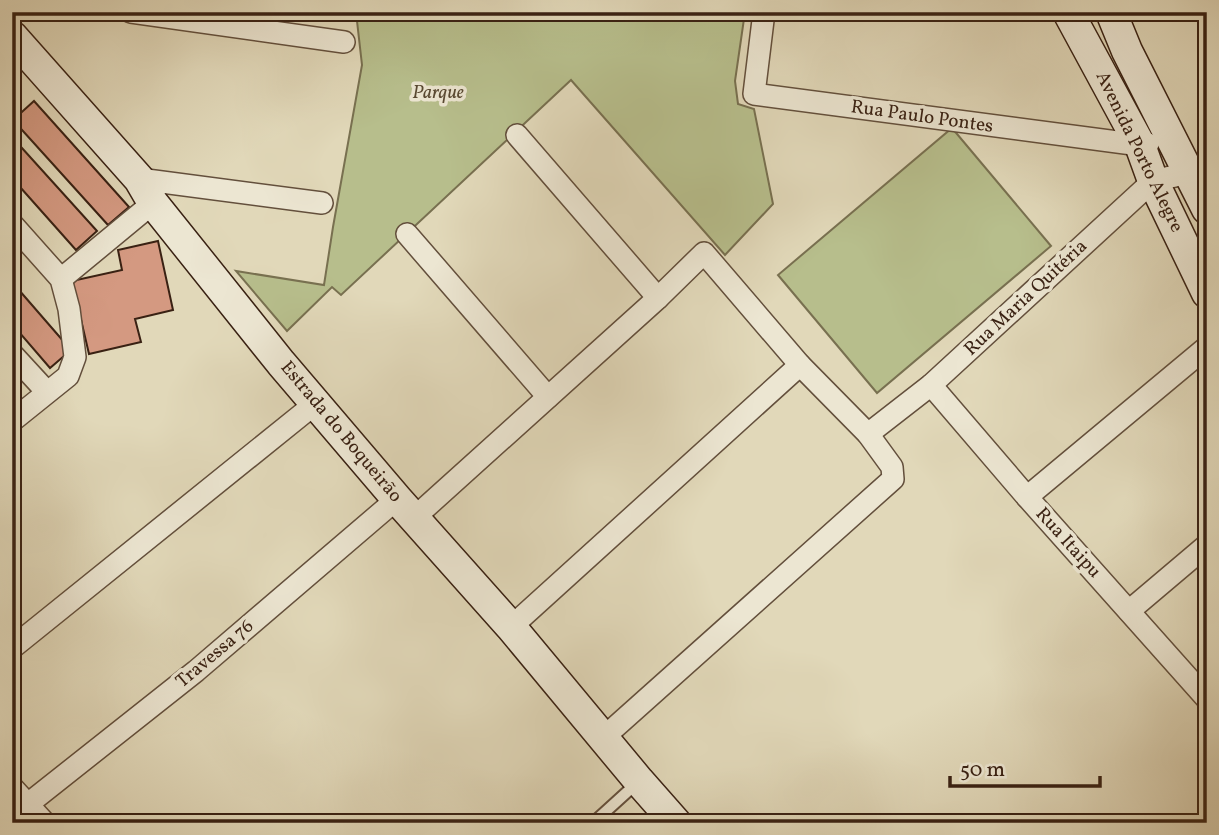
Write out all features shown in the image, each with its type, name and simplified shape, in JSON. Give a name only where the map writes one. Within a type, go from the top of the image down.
[{"type":"street","points":[[131,12],[344,42]]},
{"type":"street","name":"Rua Paulo Pontes","points":[[764,12],[754,94],[1140,145],[1172,141]]},
{"type":"street","name":"Avenida Porto Alegre","points":[[1068,12],[1140,145],[1153,181],[1207,293]]},
{"type":"street","name":"Avenida Porto Alegre","points":[[1111,12],[1127,51],[1207,209]]},
{"type":"street","name":"Estrada do Boqueirão","points":[[12,36],[146,191],[281,363],[511,627],[676,823]]},
{"type":"street","points":[[517,135],[658,298]]},
{"type":"street","name":"Rua Maria Quitéria","points":[[868,435],[931,385],[1153,181],[1188,173]]},
{"type":"street","points":[[61,279],[146,191],[322,203]]},
{"type":"street","points":[[12,224],[61,279],[69,309],[75,356],[68,376],[12,421]]},
{"type":"street","points":[[407,234],[548,397]]},
{"type":"street","name":"Travessa 76","points":[[28,804],[548,397],[704,253],[800,365]]},
{"type":"street","points":[[1027,497],[1207,347]]},
{"type":"street","points":[[12,354],[47,391]]},
{"type":"street","points":[[511,627],[800,365],[868,435],[892,467],[894,480],[603,738]]},
{"type":"street","name":"Rua Itaipu","points":[[931,385],[1207,699]]},
{"type":"street","points":[[12,648],[316,402]]},
{"type":"street","points":[[1129,611],[1207,545]]},
{"type":"street","points":[[12,787],[45,823]]},
{"type":"lane","points":[[593,823],[639,781]]},
{"type":"green space","name":"Parque","points":[[358,12],[745,12],[735,81],[738,104],[754,109],[773,204],[725,255],[571,80],[341,295],[332,287],[287,331],[236,271],[324,285],[362,65]]},
{"type":"green space","points":[[952,128],[1051,246],[877,393],[778,275]]},
{"type":"building","points":[[34,101],[129,207],[108,225],[13,120]]},
{"type":"building","points":[[12,137],[97,231],[76,250],[12,178]]},
{"type":"building","points":[[158,241],[173,310],[135,319],[141,342],[89,354],[72,281],[122,270],[118,250]]},
{"type":"building","points":[[12,282],[71,350],[50,368],[12,324]]}]
